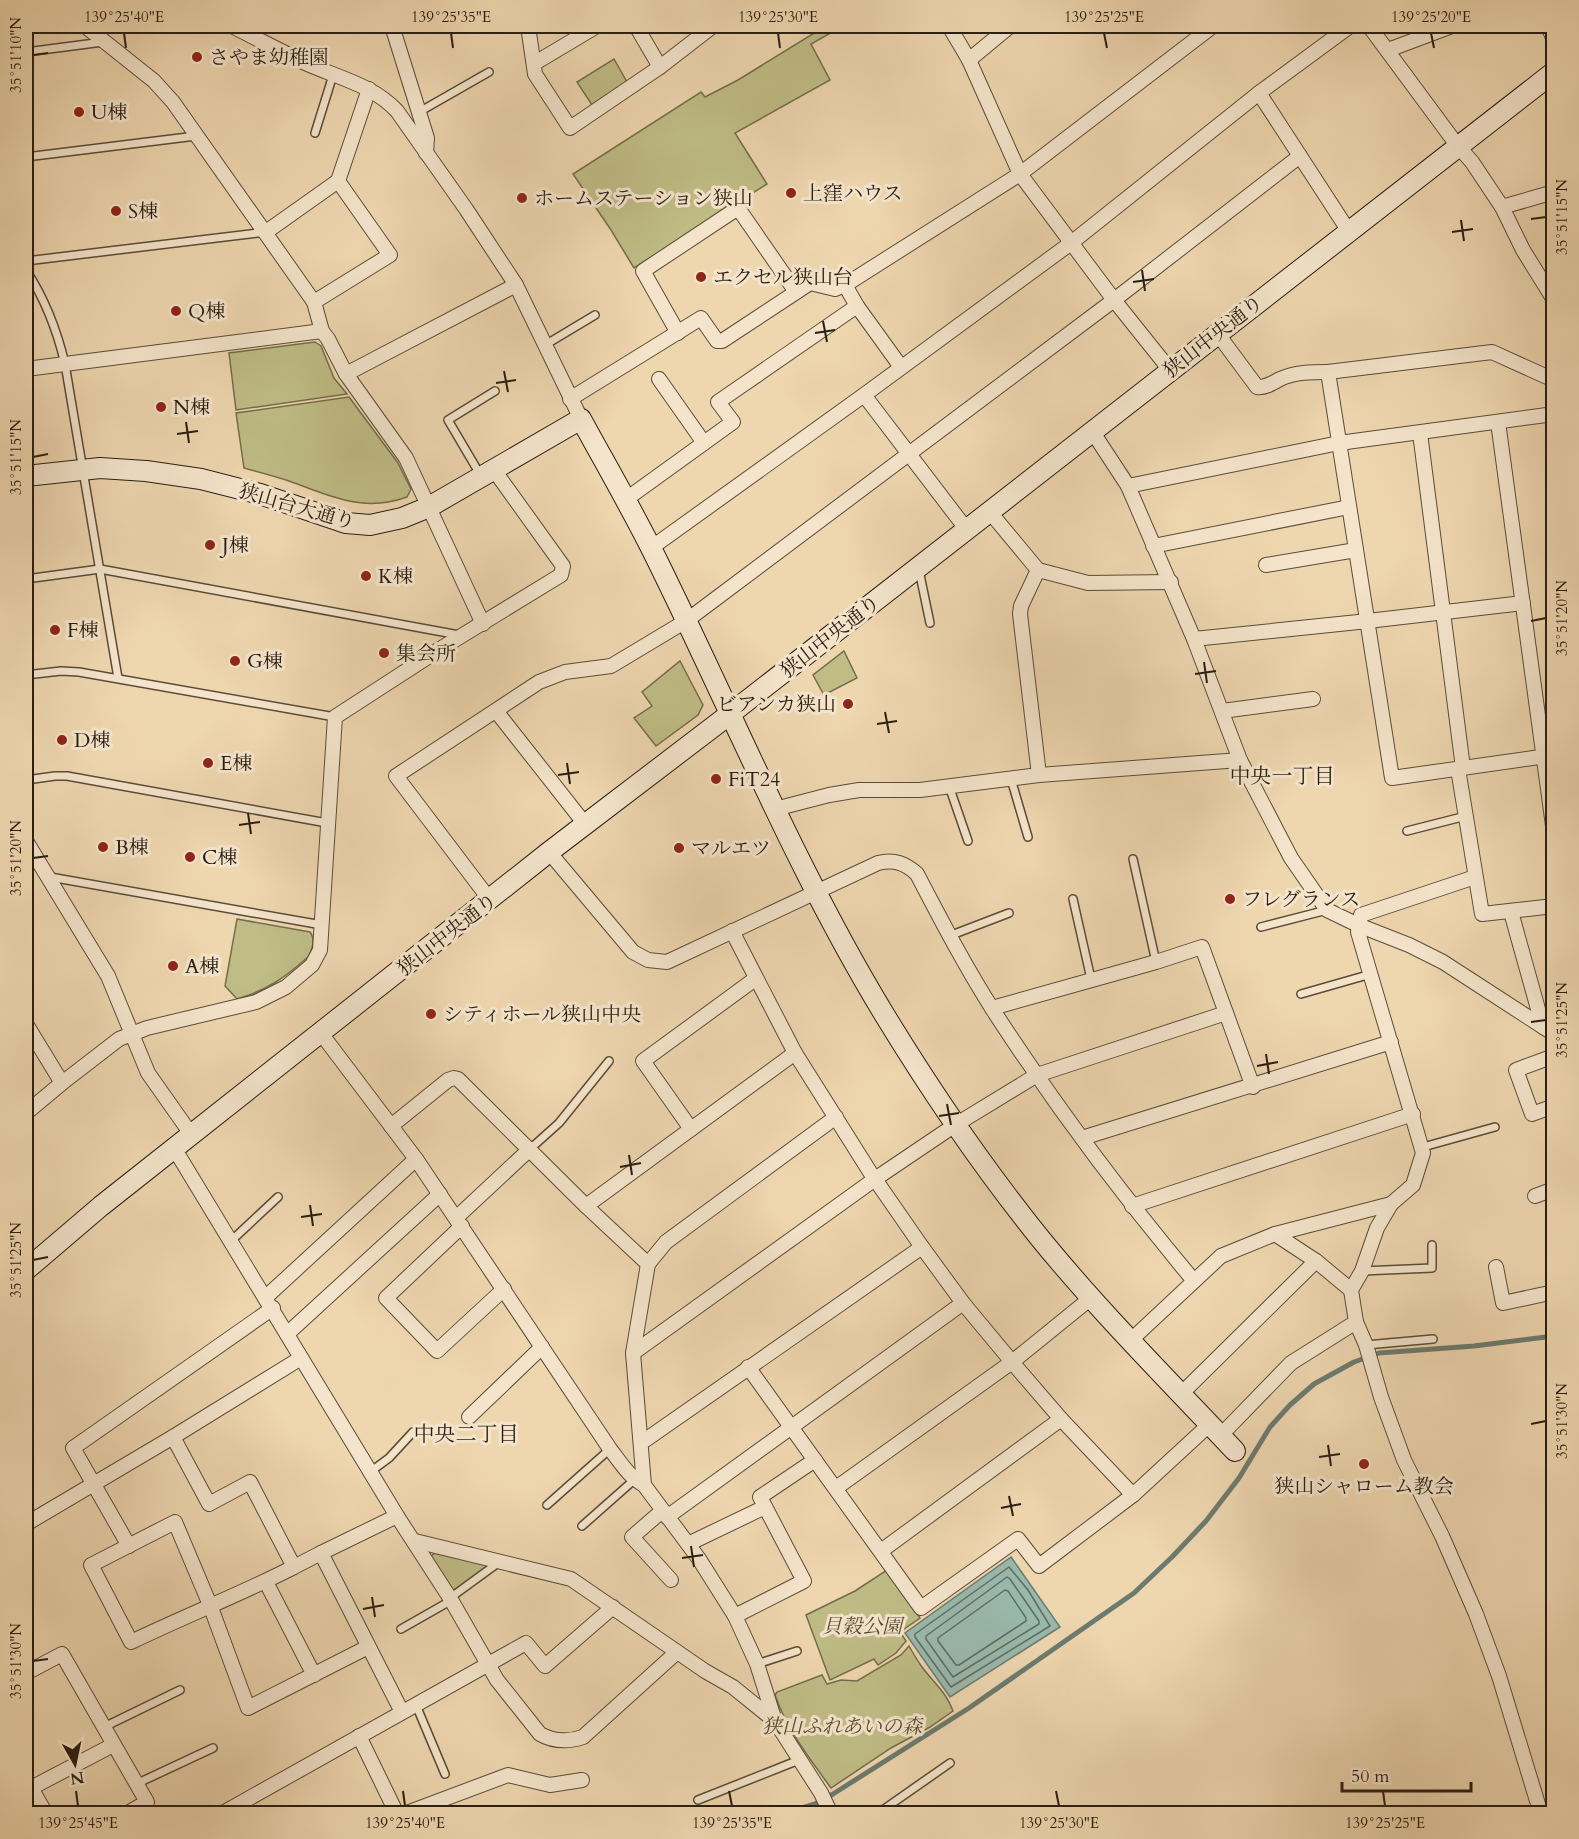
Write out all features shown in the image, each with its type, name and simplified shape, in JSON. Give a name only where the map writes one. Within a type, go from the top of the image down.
[{"type":"street","points":[[85,26],[154,81],[173,102],[314,302],[322,331],[346,374],[406,458],[483,624]]},
{"type":"street","points":[[232,26],[304,63],[369,89],[385,99],[397,111],[516,285],[570,399],[651,548],[817,892],[882,1011],[955,1125],[1039,1237],[1130,1341],[1235,1451]]},
{"type":"street","points":[[392,26],[427,138],[426,153]]},
{"type":"street","points":[[528,26],[536,74],[570,128],[660,68],[713,26]]},
{"type":"street","points":[[535,63],[597,26]]},
{"type":"street","points":[[636,26],[660,68]]},
{"type":"street","points":[[949,26],[969,60],[1020,174],[1114,300],[1170,370]]},
{"type":"street","points":[[969,60],[1010,26]]},
{"type":"street","points":[[570,399],[701,318],[717,341],[722,341],[810,283],[835,289],[845,285],[1020,174],[1213,26]]},
{"type":"street","points":[[651,548],[1071,243],[1259,93],[1350,26]]},
{"type":"street","points":[[1369,26],[1472,162],[1502,207],[1523,250],[1554,300]]},
{"type":"street","points":[[1388,50],[1452,26]]},
{"type":"street","points":[[1548,26],[1554,40]]},
{"type":"street","name":"狭山中央通り","points":[[26,1270],[191,1134],[549,852],[730,714],[1457,145],[1554,72]]},
{"type":"street","points":[[266,232],[338,181],[369,89]]},
{"type":"street","points":[[1259,93],[1348,230]]},
{"type":"street","points":[[490,900],[396,776],[539,682],[565,672],[611,666],[686,621],[1114,300],[1300,156]]},
{"type":"street","points":[[314,302],[390,255],[338,181]]},
{"type":"street","points":[[1502,207],[1554,192]]},
{"type":"street","points":[[678,333],[643,271],[738,208],[796,292]]},
{"type":"street","points":[[346,374],[516,285]]},
{"type":"street","points":[[845,285],[901,368]]},
{"type":"street","points":[[625,500],[732,422],[718,402],[857,306]]},
{"type":"street","points":[[26,369],[322,331]]},
{"type":"street","points":[[1217,333],[1257,387],[1261,388],[1285,377],[1304,373],[1492,352],[1554,380]]},
{"type":"street","points":[[1328,372],[1392,778],[1549,755]]},
{"type":"street","points":[[659,379],[704,443]]},
{"type":"street","points":[[864,395],[967,530]]},
{"type":"street","points":[[1128,486],[1339,443],[1554,414]]},
{"type":"street","name":"狭山台大通り","points":[[26,477],[82,469],[109,468],[146,471],[201,479],[260,494],[346,523],[370,525],[402,518],[429,507],[581,419]]},
{"type":"street","points":[[1498,422],[1523,603],[1549,755],[1554,833]]},
{"type":"street","points":[[1092,431],[1128,486],[1171,582],[1240,760],[1292,858],[1327,910],[1443,962],[1548,1031]]},
{"type":"street","points":[[1420,433],[1444,613],[1466,816],[1482,914],[1554,906]]},
{"type":"street","points":[[26,1113],[118,1040],[147,1028],[256,1002],[286,987],[312,965],[320,950],[334,717],[561,575],[563,566],[488,473]]},
{"type":"street","points":[[1153,546],[1349,507]]},
{"type":"street","points":[[989,511],[1038,570],[1088,583],[1171,582]]},
{"type":"street","points":[[1266,565],[1356,550]]},
{"type":"street","points":[[1038,570],[1021,606],[1020,614],[1039,775]]},
{"type":"street","points":[[1194,639],[1523,603]]},
{"type":"street","points":[[1222,711],[1313,699]]},
{"type":"street","points":[[496,711],[585,824]]},
{"type":"street","points":[[776,809],[829,795],[860,790],[920,790],[1039,775],[1240,760]]},
{"type":"street","points":[[26,840],[108,976],[148,1073],[191,1134]]},
{"type":"street","points":[[549,852],[633,952],[648,960],[667,962],[878,862],[901,862],[917,874],[949,936],[1036,1075],[1132,1206],[1194,1281]]},
{"type":"street","points":[[1475,878],[1361,915],[1358,932],[1423,1153],[1413,1185],[1391,1204],[1377,1228],[1362,1271],[1351,1290],[1356,1322],[1366,1345],[1381,1397],[1404,1460],[1442,1536],[1476,1614],[1499,1676],[1541,1814]]},
{"type":"street","points":[[1511,912],[1548,1031]]},
{"type":"street","points":[[732,931],[795,1053],[922,1247],[963,1303],[1012,1362],[1061,1419],[1133,1495]]},
{"type":"street","points":[[992,1008],[1202,947],[1253,1087]]},
{"type":"street","points":[[691,1129],[643,1061],[755,978]]},
{"type":"street","points":[[633,1353],[876,1179],[955,1125],[1036,1075],[1226,1012]]},
{"type":"street","points":[[26,1024],[62,1083]]},
{"type":"street","points":[[320,1032],[416,1159],[610,1449],[688,1544],[735,1616],[757,1664],[775,1721],[826,1803]]},
{"type":"street","points":[[1082,1138],[1253,1087],[1391,1042]]},
{"type":"street","points":[[586,1206],[795,1053]]},
{"type":"street","points":[[1554,1056],[1516,1070],[1532,1114],[1554,1106]]},
{"type":"street","points":[[391,1126],[448,1080],[458,1079],[648,1264]]},
{"type":"street","points":[[1132,1206],[1413,1114]]},
{"type":"street","points":[[639,1483],[641,1443],[633,1353],[648,1264],[666,1242],[836,1117]]},
{"type":"street","points":[[174,1148],[397,1516],[451,1599],[497,1680],[540,1734],[550,1739],[573,1740],[583,1737],[677,1652]]},
{"type":"street","points":[[504,1289],[436,1351],[386,1298],[531,1149]]},
{"type":"street","points":[[129,1546],[73,1448],[269,1303],[416,1159]]},
{"type":"street","points":[[1534,1196],[1554,1189]]},
{"type":"street","points":[[287,1334],[440,1194]]},
{"type":"street","points":[[1130,1341],[1221,1256],[1275,1234],[1391,1204]]},
{"type":"street","points":[[1275,1234],[1316,1261],[1351,1290]]},
{"type":"street","points":[[641,1443],[922,1247]]},
{"type":"street","points":[[1180,1395],[1316,1261]]},
{"type":"street","points":[[1496,1267],[1503,1303],[1554,1293]]},
{"type":"street","points":[[836,1488],[1012,1362],[1091,1298]]},
{"type":"street","points":[[670,1580],[632,1537],[963,1303]]},
{"type":"street","points":[[748,1367],[921,1608],[1018,1539],[1039,1566],[1215,1430],[1291,1363],[1356,1322]]},
{"type":"street","points":[[469,1417],[542,1347]]},
{"type":"street","points":[[26,1524],[301,1358]]},
{"type":"street","points":[[881,1551],[1061,1419]]},
{"type":"street","points":[[172,1437],[209,1504],[250,1482],[294,1567]]},
{"type":"street","points":[[735,1616],[804,1581],[760,1497],[814,1460]]},
{"type":"street","points":[[688,1544],[765,1507]]},
{"type":"street","points":[[368,1647],[248,1708],[210,1605],[175,1522],[91,1565],[131,1641],[210,1605],[266,1581],[397,1516]]},
{"type":"street","points":[[415,1541],[571,1579],[705,1671],[733,1687],[775,1721]]},
{"type":"street","points":[[321,1553],[402,1712]]},
{"type":"street","points":[[266,1581],[314,1675]]},
{"type":"street","points":[[221,1814],[526,1643],[545,1666],[613,1607]]},
{"type":"street","points":[[26,1673],[62,1654],[147,1802],[126,1814]]},
{"type":"street","points":[[359,1736],[397,1814]]},
{"type":"street","points":[[46,1814],[28,1783],[113,1745]]},
{"type":"street","points":[[404,1814],[508,1775],[550,1785],[582,1780]]},
{"type":"lane","points":[[26,52],[105,42]]},
{"type":"lane","points":[[419,112],[489,72]]},
{"type":"lane","points":[[315,133],[333,75]]},
{"type":"lane","points":[[26,157],[196,136]]},
{"type":"lane","points":[[26,261],[266,232]]},
{"type":"lane","points":[[26,270],[36,285],[54,324],[65,364],[118,678]]},
{"type":"lane","points":[[545,345],[595,315]]},
{"type":"lane","points":[[488,473],[448,420],[495,391]]},
{"type":"lane","points":[[919,567],[930,623]]},
{"type":"lane","points":[[26,579],[100,569],[462,636]]},
{"type":"lane","points":[[26,675],[61,670],[334,717]]},
{"type":"lane","points":[[26,780],[67,776],[327,824]]},
{"type":"lane","points":[[1011,779],[1028,837]]},
{"type":"lane","points":[[949,786],[968,841]]},
{"type":"lane","points":[[1407,831],[1466,816]]},
{"type":"lane","points":[[1133,859],[1156,962]]},
{"type":"lane","points":[[47,877],[322,925]]},
{"type":"lane","points":[[1072,899],[1091,979]]},
{"type":"lane","points":[[1262,927],[1327,910]]},
{"type":"lane","points":[[949,936],[1009,913]]},
{"type":"lane","points":[[1301,994],[1371,974]]},
{"type":"lane","points":[[531,1149],[559,1124],[609,1061]]},
{"type":"lane","points":[[1423,1147],[1495,1127]]},
{"type":"lane","points":[[231,1241],[278,1197]]},
{"type":"lane","points":[[1362,1271],[1432,1268],[1432,1245]]},
{"type":"lane","points":[[1366,1345],[1433,1339]]},
{"type":"lane","points":[[370,1472],[389,1458],[413,1432]]},
{"type":"lane","points":[[547,1506],[610,1449]]},
{"type":"lane","points":[[582,1526],[639,1483]]},
{"type":"lane","points":[[400,1629],[451,1599],[498,1563]]},
{"type":"lane","points":[[757,1664],[797,1651]]},
{"type":"lane","points":[[104,1727],[180,1690]]},
{"type":"lane","points":[[415,1704],[445,1774]]},
{"type":"lane","points":[[136,1784],[213,1748]]},
{"type":"lane","points":[[698,1800],[799,1760]]},
{"type":"lane","points":[[877,1814],[950,1763]]},
{"type":"green space","points":[[820,26],[843,26],[811,44],[830,80],[735,133],[767,184],[634,268],[573,174],[701,92],[705,97],[738,80],[816,32]]},
{"type":"green space","points":[[614,59],[627,82],[592,105],[577,82]]},
{"type":"green space","points":[[315,342],[321,346],[334,378],[347,394],[236,410],[229,353]]},
{"type":"green space","points":[[349,397],[398,463],[411,489],[407,497],[391,502],[347,501],[244,468],[236,413]]},
{"type":"green space","points":[[844,651],[857,678],[824,695],[813,675]]},
{"type":"green space","points":[[680,661],[703,705],[698,715],[656,746],[634,718],[652,706],[642,692]]},
{"type":"green space","points":[[237,919],[310,932],[313,942],[308,957],[275,982],[258,992],[237,999],[225,986]]},
{"type":"green space","points":[[435,1553],[490,1565],[453,1593],[430,1557]]},
{"type":"green space","name":"貝穀公園","points":[[887,1570],[920,1618],[900,1632],[906,1641],[896,1653],[878,1665],[874,1659],[830,1680],[806,1615],[855,1591]]},
{"type":"green space","name":"狭山ふれあいの森","points":[[909,1646],[943,1693],[953,1711],[930,1727],[891,1748],[831,1788],[792,1732],[775,1695],[777,1692],[822,1675],[827,1684],[841,1680],[857,1681],[901,1655]]},
{"type":"water","points":[[1011,1557],[1060,1627],[950,1697],[905,1633]]},
{"type":"waterway","points":[[782,1814],[815,1804],[833,1794],[969,1708],[1134,1593],[1206,1521],[1239,1478],[1270,1427],[1314,1384],[1354,1362],[1379,1353],[1474,1346],[1554,1336]]},
{"type":"place","name":"さやま幼稚園","points":[[197,57]]},
{"type":"place","name":"U棟","points":[[79,112]]},
{"type":"place","name":"上窪ハウス","points":[[791,193]]},
{"type":"place","name":"ホームステーション狭山","points":[[522,198]]},
{"type":"place","name":"S棟","points":[[116,211]]},
{"type":"place","name":"エクセル狭山台","points":[[701,277]]},
{"type":"place","name":"Q棟","points":[[176,311]]},
{"type":"place","name":"N棟","points":[[161,407]]},
{"type":"place","name":"J棟","points":[[210,545]]},
{"type":"place","name":"K棟","points":[[366,576]]},
{"type":"place","name":"F棟","points":[[55,630]]},
{"type":"place","name":"集会所","points":[[384,653]]},
{"type":"place","name":"G棟","points":[[235,661]]},
{"type":"place","name":"ビアンカ狭山","points":[[848,704]]},
{"type":"place","name":"D棟","points":[[62,740]]},
{"type":"place","name":"E棟","points":[[208,763]]},
{"type":"place","name":"FiT24","points":[[716,779]]},
{"type":"place","name":"B棟","points":[[103,847]]},
{"type":"place","name":"マルエツ","points":[[679,848]]},
{"type":"place","name":"C棟","points":[[190,857]]},
{"type":"place","name":"フレグランス","points":[[1230,899]]},
{"type":"place","name":"A棟","points":[[173,966]]},
{"type":"place","name":"シティホール狭山中央","points":[[431,1014]]},
{"type":"place","name":"狭山シャローム教会","points":[[1364,1464]]},
{"type":"district","name":"中央一丁目","points":[[1282,776]]},
{"type":"district","name":"中央二丁目","points":[[466,1434]]}]
